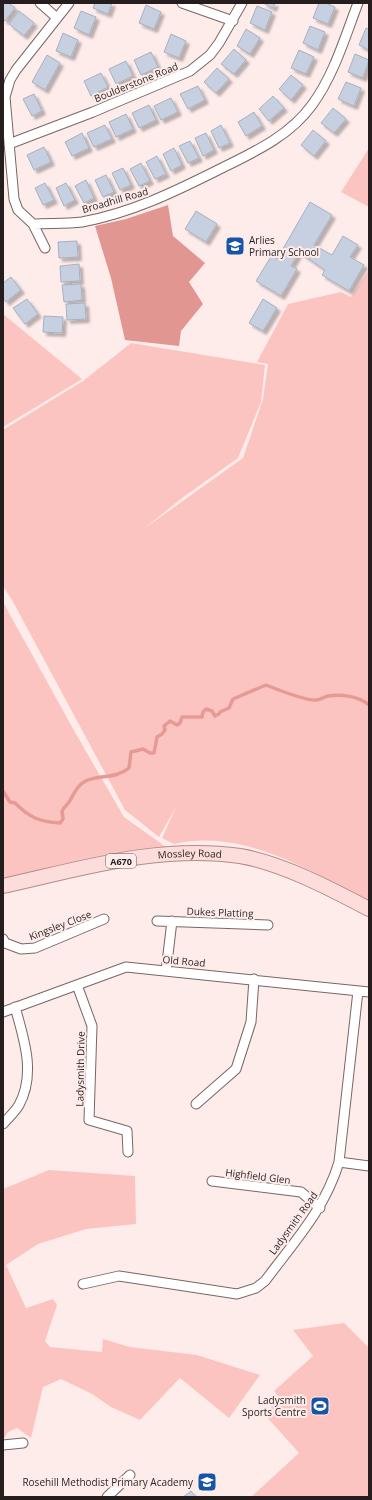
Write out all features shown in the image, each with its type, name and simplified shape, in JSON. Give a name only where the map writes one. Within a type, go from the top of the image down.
[{"type":"main road","name":"Mossley Road","points":[[3,886],[124,860],[178,853],[225,855],[240,856],[284,869],[369,909]]},
{"type":"street","points":[[40,3],[57,18]]},
{"type":"street","points":[[45,248],[33,224],[18,210],[14,199],[5,96],[10,80],[69,3]]},
{"type":"street","points":[[182,3],[233,21]]},
{"type":"street","name":"Boulderstone Road","points":[[8,144],[93,112],[190,72],[210,54],[233,21],[242,3]]},
{"type":"street","name":"Broadhill Road","points":[[33,224],[82,222],[140,206],[182,188],[274,141],[301,119],[318,96],[329,76],[358,3]]},
{"type":"street","name":"Kingsley Close","points":[[3,939],[5,943],[21,949],[35,948],[104,919]]},
{"type":"street","name":"Dukes Platting","points":[[157,921],[268,924]]},
{"type":"street","name":"Dukes Platting","points":[[166,971],[172,921]]},
{"type":"street","name":"Old Road","points":[[3,1012],[126,967],[369,992]]},
{"type":"street","points":[[196,1104],[236,1069],[251,1022],[254,979]]},
{"type":"street","name":"Ladysmith Drive","points":[[77,985],[92,1026],[89,1120],[127,1131],[128,1152]]},
{"type":"street","name":"Ladysmith Road","points":[[83,1284],[119,1276],[237,1294],[256,1288],[265,1281],[320,1208],[332,1184],[339,1162],[358,991]]},
{"type":"street","points":[[3,1124],[19,1105],[27,1081],[27,1048],[15,1007]]},
{"type":"street","points":[[339,1162],[369,1166]]},
{"type":"street","name":"Highfield Glen","points":[[212,1181],[301,1192],[320,1208]]},
{"type":"street","points":[[3,1445],[24,1443]]},
{"type":"street","points":[[107,1497],[130,1475]]},
{"type":"shaded area","points":[[369,148],[369,207],[341,192]]},
{"type":"shaded area","points":[[168,205],[173,236],[205,263],[189,282],[203,304],[181,331],[179,346],[125,340],[111,278],[95,226],[126,219]]},
{"type":"shaded area","points":[[369,270],[369,902],[300,866],[276,855],[251,847],[225,842],[200,841],[174,844],[162,838],[177,805],[159,837],[125,810],[12,600],[3,586],[3,430],[83,381],[131,343],[265,365],[261,402],[238,458],[182,498],[145,528],[243,458],[263,399],[268,364],[257,362],[288,304],[341,292],[351,297]]},
{"type":"shaded area","points":[[3,314],[82,379],[3,427]]},
{"type":"shaded area","points":[[3,602],[124,817],[166,847],[3,881]]},
{"type":"shaded area","points":[[49,1170],[135,1176],[136,1224],[86,1229],[38,1244],[6,1265],[26,1308],[53,1299],[57,1305],[45,1341],[50,1347],[102,1352],[103,1339],[130,1347],[197,1355],[260,1375],[229,1418],[180,1378],[140,1420],[111,1407],[92,1394],[61,1379],[43,1387],[31,1438],[17,1428],[8,1432],[3,1440],[3,1189]]},
{"type":"shaded area","name":"Ladysmith Sports Centre","points":[[344,1323],[369,1348],[369,1497],[251,1497],[299,1453],[264,1414],[280,1399],[274,1391],[313,1356],[293,1330]]},
{"type":"building","points":[[3,3],[9,3],[15,8],[5,21],[3,19]]},
{"type":"building","points":[[95,3],[112,3],[108,14],[93,8]]},
{"type":"building","points":[[263,3],[275,3],[273,8]]},
{"type":"building","points":[[319,3],[326,3],[335,7],[328,24],[313,18]]},
{"type":"building","points":[[146,5],[161,12],[154,29],[139,23]]},
{"type":"building","points":[[257,6],[272,12],[265,30],[250,23]]},
{"type":"building","points":[[19,11],[34,23],[24,36],[9,24]]},
{"type":"building","points":[[81,11],[96,17],[89,35],[74,28]]},
{"type":"building","points":[[310,26],[325,32],[318,50],[303,43]]},
{"type":"building","points":[[366,28],[369,29],[369,50],[359,45]]},
{"type":"building","points":[[246,29],[260,38],[250,54],[237,46]]},
{"type":"building","points":[[63,33],[78,40],[71,57],[56,51]]},
{"type":"building","points":[[171,34],[186,41],[179,58],[164,52]]},
{"type":"building","points":[[234,49],[246,60],[234,74],[221,64]]},
{"type":"building","points":[[299,50],[314,57],[306,74],[291,68]]},
{"type":"building","points":[[151,52],[158,67],[141,75],[134,60]]},
{"type":"building","points":[[355,54],[369,60],[363,78],[348,72]]},
{"type":"building","points":[[47,55],[60,63],[45,90],[32,82]]},
{"type":"building","points":[[126,61],[133,76],[116,84],[109,69]]},
{"type":"building","points":[[217,68],[229,79],[216,93],[204,82]]},
{"type":"building","points":[[101,73],[108,87],[91,96],[84,81]]},
{"type":"building","points":[[291,75],[303,85],[291,100],[279,89]]},
{"type":"building","points":[[346,82],[361,88],[354,106],[338,99]]},
{"type":"building","points":[[198,86],[205,100],[188,109],[180,94]]},
{"type":"building","points":[[34,94],[42,111],[32,116],[23,99]]},
{"type":"building","points":[[273,96],[284,108],[269,121],[259,109]]},
{"type":"building","points":[[171,98],[178,112],[161,120],[154,106]]},
{"type":"building","points":[[149,105],[156,120],[139,128],[132,113]]},
{"type":"building","points":[[333,108],[346,119],[334,133],[321,123]]},
{"type":"building","points":[[254,112],[262,126],[246,136],[238,122]]},
{"type":"building","points":[[126,114],[133,129],[116,137],[109,122]]},
{"type":"building","points":[[105,125],[112,139],[94,147],[87,133]]},
{"type":"building","points":[[221,125],[230,143],[219,148],[211,131]]},
{"type":"building","points":[[313,130],[326,141],[314,156],[301,145]]},
{"type":"building","points":[[82,133],[89,148],[72,156],[65,142]]},
{"type":"building","points":[[206,133],[214,150],[203,156],[195,138]]},
{"type":"building","points":[[190,141],[199,158],[188,163],[179,146]]},
{"type":"building","points":[[44,147],[51,162],[34,170],[27,155]]},
{"type":"building","points":[[174,148],[182,165],[171,171],[163,154]]},
{"type":"building","points":[[157,156],[166,174],[155,179],[146,162]]},
{"type":"building","points":[[141,163],[150,181],[139,186],[130,169]]},
{"type":"building","points":[[123,168],[131,185],[120,190],[112,173]]},
{"type":"building","points":[[106,175],[114,192],[103,197],[95,180]]},
{"type":"building","points":[[86,180],[94,198],[84,203],[75,186]]},
{"type":"building","points":[[45,183],[54,200],[43,205],[35,188]]},
{"type":"building","points":[[66,183],[75,200],[64,206],[56,188]]},
{"type":"building","points":[[310,202],[332,215],[314,245],[332,255],[343,236],[358,245],[350,257],[364,265],[349,291],[322,275],[325,270],[299,252],[291,266],[297,269],[281,296],[256,281],[272,255],[277,259]]},
{"type":"building","points":[[196,211],[217,224],[206,242],[185,229]]},
{"type":"building","points":[[77,241],[78,257],[59,258],[58,242]]},
{"type":"building","points":[[79,264],[80,281],[61,282],[60,266]]},
{"type":"building","points":[[11,277],[21,290],[6,302],[3,298],[3,283]]},
{"type":"building","points":[[81,284],[82,300],[64,302],[62,285]]},
{"type":"building","points":[[27,299],[38,314],[25,324],[13,308]]},
{"type":"building","points":[[263,299],[277,308],[263,331],[249,323]]},
{"type":"building","points":[[85,303],[86,319],[67,320],[66,304]]},
{"type":"building","points":[[44,316],[63,317],[62,333],[43,332]]},
{"type":"building","points":[[191,1491],[196,1497],[183,1497]]},
{"type":"waterway","points":[[3,791],[10,802],[15,803],[31,816],[47,822],[60,823],[63,819],[62,811],[79,786],[84,782],[95,778],[112,776],[124,772],[129,768],[131,752],[143,749],[150,753],[154,753],[157,737],[162,734],[165,730],[164,726],[170,721],[177,725],[180,723],[182,717],[202,717],[203,712],[206,709],[212,711],[215,716],[229,708],[233,699],[266,685],[305,699],[319,700],[328,696],[338,695],[355,698],[369,705]]},
{"type":"place","name":"Arlies Primary School","points":[[235,246]]},
{"type":"place","name":"Ladysmith Sports Centre","points":[[320,1406]]},
{"type":"place","name":"Rosehill Methodist Primary Academy","points":[[207,1482]]}]
